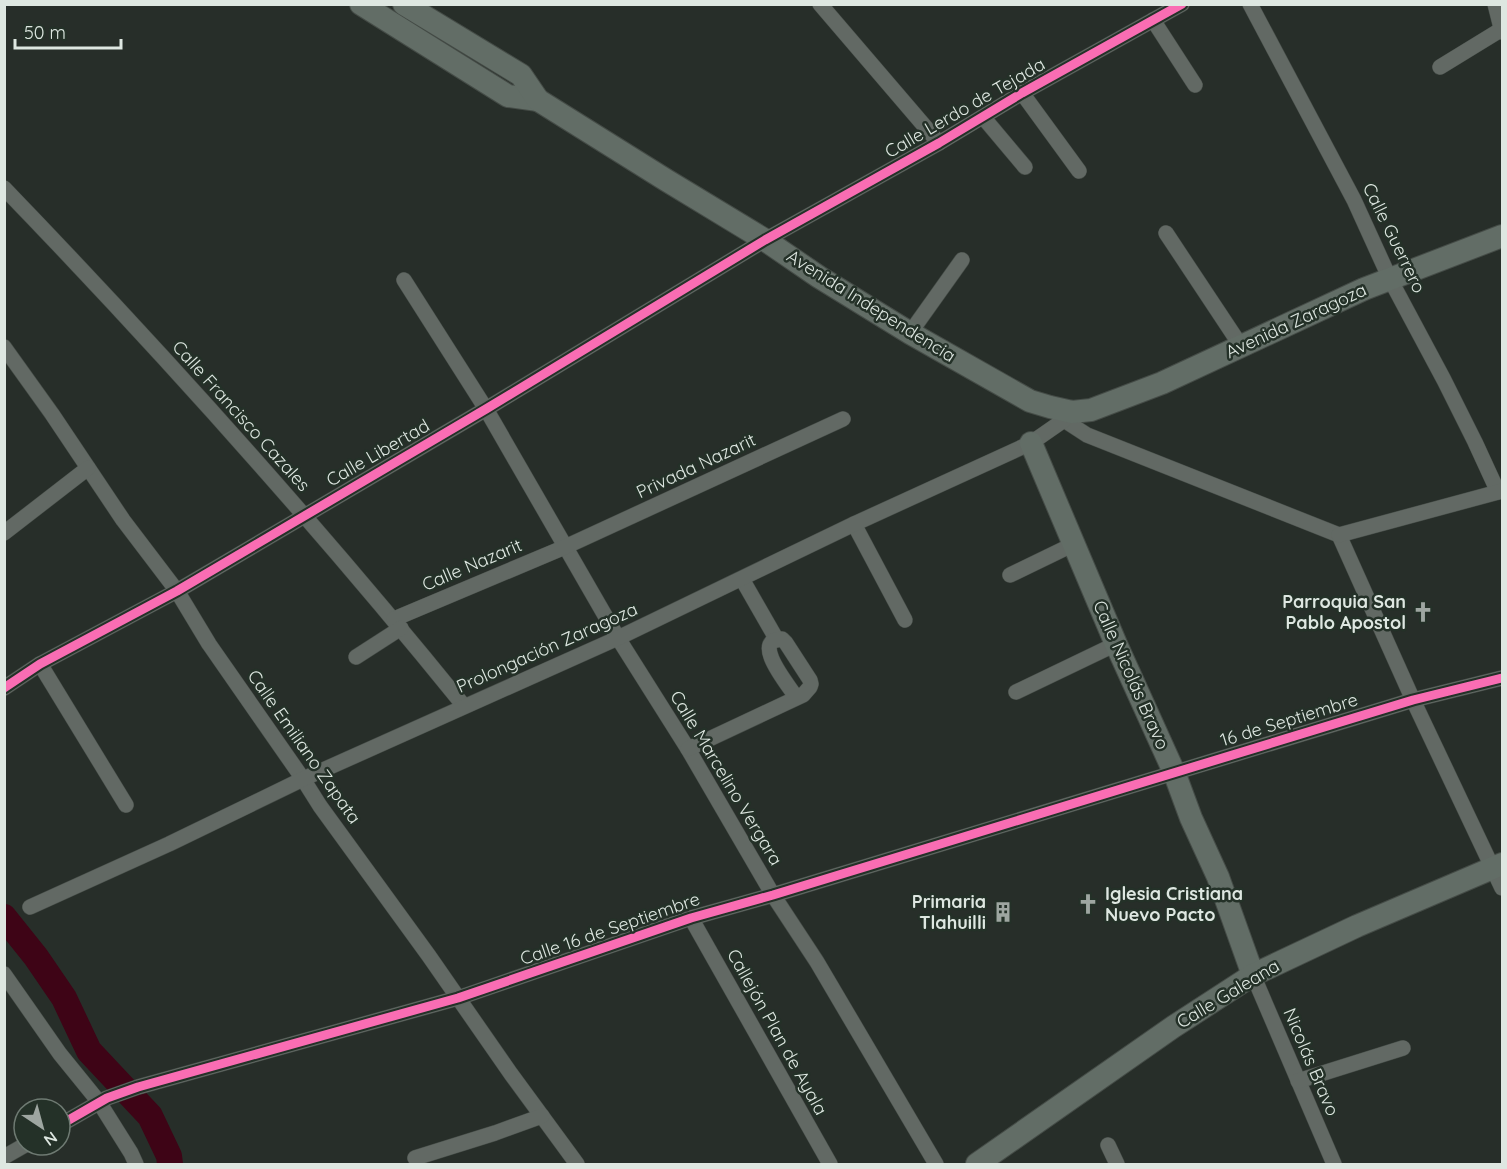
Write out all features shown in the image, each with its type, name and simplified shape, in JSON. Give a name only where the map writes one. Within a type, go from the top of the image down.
[{"type":"main road","name":"Avenida Independencia","points":[[361,4],[508,96],[538,100]]},
{"type":"main road","name":"Avenida Independencia","points":[[411,6],[521,75],[538,100],[765,240],[819,277],[910,333],[1030,400],[1076,414]]},
{"type":"main road","name":"Avenida Zaragoza","points":[[1076,414],[1138,394],[1336,302],[1503,236]]},
{"type":"main road","name":"Calle Nicolás Bravo","points":[[1031,443],[1218,876],[1253,975]]},
{"type":"main road","name":"Calle Galeana","points":[[977,1164],[1253,975],[1357,926],[1498,866]]},
{"type":"street","points":[[820,4],[939,143]]},
{"type":"street","name":"Calle Lerdo de Tejada","points":[[765,240],[1182,4]]},
{"type":"street","name":"Calle Guerrero","points":[[1250,4],[1334,160],[1390,279],[1500,491]]},
{"type":"street","points":[[1440,67],[1502,31],[1495,4]]},
{"type":"street","points":[[399,29],[411,6]]},
{"type":"street","points":[[1153,20],[1195,85]]},
{"type":"street","points":[[1022,93],[1079,171]]},
{"type":"street","points":[[983,117],[1025,167]]},
{"type":"street","name":"Calle Francisco Cazales","points":[[4,188],[82,270],[305,516],[397,623],[464,706]]},
{"type":"street","points":[[1166,233],[1241,346]]},
{"type":"street","name":"Calle Libertad","points":[[4,688],[40,664],[177,591],[305,516],[765,240]]},
{"type":"street","points":[[910,333],[962,260]]},
{"type":"street","name":"Calle Marcelino Vergara","points":[[404,280],[486,409],[618,638],[688,748],[773,895],[817,962],[936,1164]]},
{"type":"street","name":"Calle Emiliano Zapata","points":[[4,347],[123,520],[177,591],[209,644],[320,806],[577,1164]]},
{"type":"street","name":"Prolongación Zaragoza","points":[[30,907],[169,844],[303,779],[618,638],[854,524],[1031,443],[1076,414]]},
{"type":"street","name":"Avenida Independencia","points":[[1076,414],[1087,435],[1339,535]]},
{"type":"street","name":"Privada Nazarit","points":[[566,547],[843,419]]},
{"type":"street","points":[[4,533],[88,468]]},
{"type":"street","points":[[1500,491],[1339,535],[1413,700],[1498,866],[1503,888]]},
{"type":"street","points":[[854,524],[905,620]]},
{"type":"street","points":[[1010,575],[1074,544]]},
{"type":"street","name":"Calle Nazarit","points":[[356,657],[397,623],[566,547]]},
{"type":"street","points":[[742,579],[774,642]]},
{"type":"street","points":[[688,748],[800,696],[810,687],[810,680],[786,643],[782,639],[774,642],[769,653],[771,660],[800,696]]},
{"type":"street","points":[[1016,692],[1116,644]]},
{"type":"street","points":[[40,664],[126,805]]},
{"type":"street","points":[[1413,700],[1503,678]]},
{"type":"street","name":"16 de Septiembre","points":[[1174,772],[1413,700]]},
{"type":"street","name":"Calle 16 de Septiembre","points":[[72,1118],[103,1100],[138,1087],[458,998],[691,918],[1174,772]]},
{"type":"street","name":"Callejón Plan de Ayala","points":[[691,918],[830,1164]]},
{"type":"street","points":[[4,974],[60,1054],[103,1100],[136,1164]]},
{"type":"street","name":"Nicolás Bravo","points":[[1253,975],[1334,1164]]},
{"type":"street","points":[[1298,1081],[1403,1048]]},
{"type":"street","points":[[415,1158],[542,1116]]},
{"type":"street","points":[[1108,1145],[1117,1164]]},
{"type":"waterway","points":[[4,917],[36,957],[64,998],[89,1051],[150,1116],[169,1156],[170,1164]]},
{"type":"cycle path","points":[[4,688],[40,664],[177,591],[486,409],[765,240],[1182,4]]},
{"type":"cycle path","points":[[72,1118],[107,1098],[138,1087],[458,998],[691,918],[1413,700],[1502,678]]},
{"type":"place","name":"Parroquia San Pablo Apostol","points":[[1423,612]]},
{"type":"place","name":"Iglesia Cristiana Nuevo Pacto","points":[[1088,904]]},
{"type":"place","name":"Primaria Tlahuilli","points":[[1003,912]]}]
